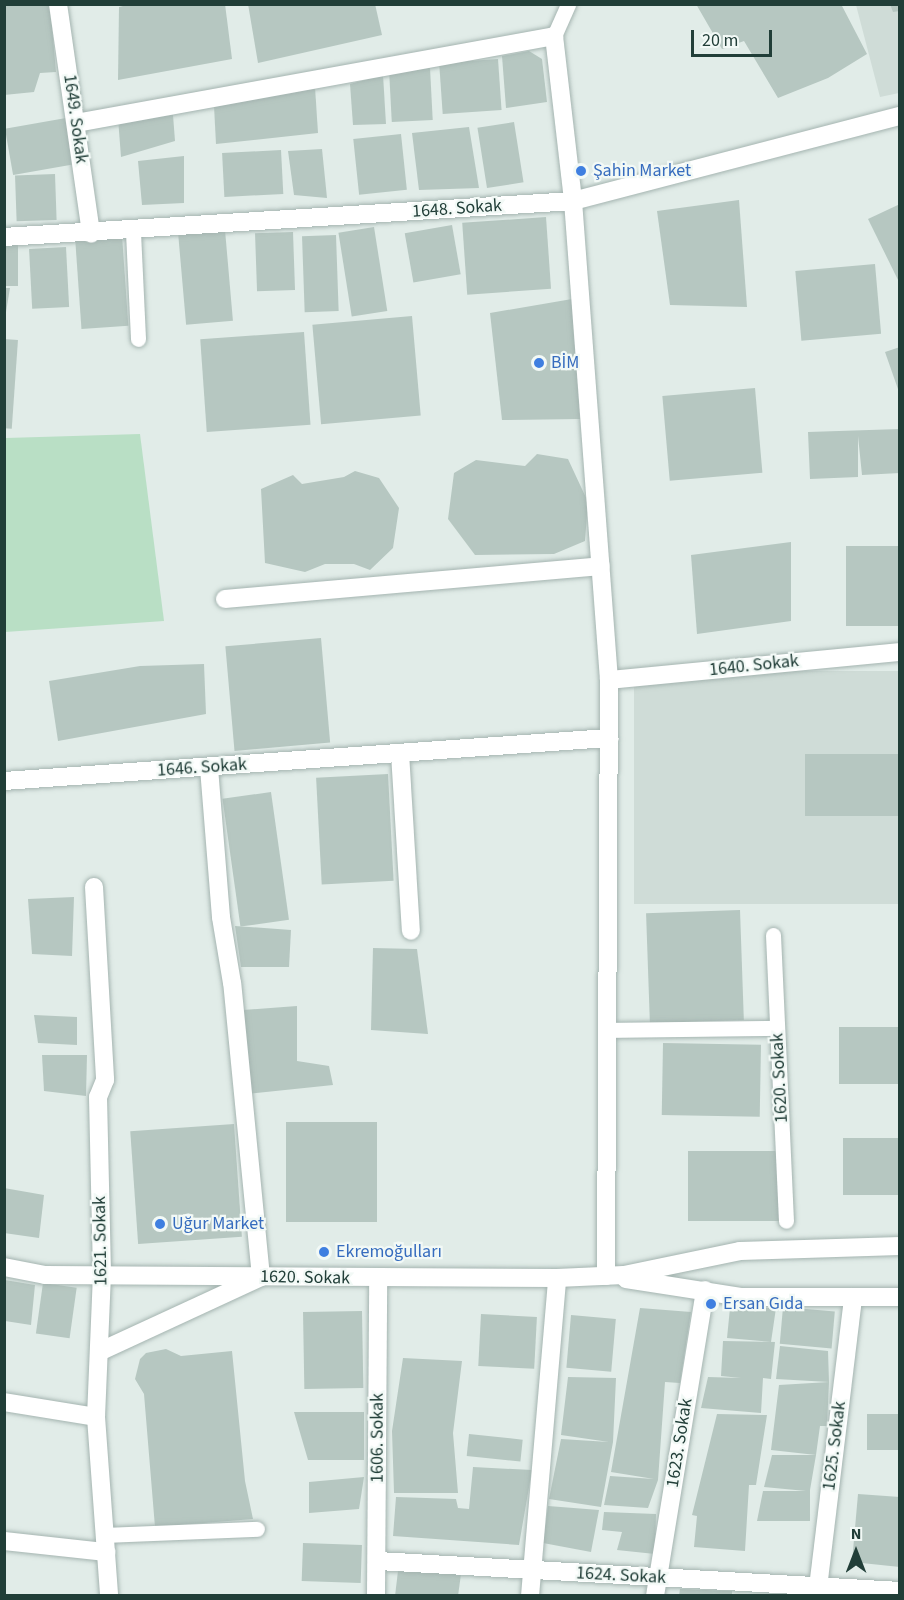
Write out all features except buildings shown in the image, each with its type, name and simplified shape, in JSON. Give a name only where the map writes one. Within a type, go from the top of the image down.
[{"type":"street","name":"1649. Sokak","points":[[58,4],[91,234]]},
{"type":"street","points":[[76,123],[554,36],[573,201],[609,680],[606,1276]]},
{"type":"street","name":"1648. Sokak","points":[[4,237],[133,232],[573,201],[900,116]]},
{"type":"street","points":[[225,599],[601,566]]},
{"type":"street","name":"1640. Sokak","points":[[609,680],[900,652]]},
{"type":"street","name":"1646. Sokak","points":[[4,780],[209,768],[609,738]]},
{"type":"street","points":[[400,753],[411,931]]},
{"type":"street","points":[[101,1351],[261,1276],[232,983],[221,917],[209,768]]},
{"type":"street","name":"1621. Sokak","points":[[94,887],[105,1080],[98,1097],[102,1274],[101,1351],[96,1417],[109,1596]]},
{"type":"street","points":[[606,1276],[740,1251],[900,1246]]},
{"type":"street","name":"1620. Sokak","points":[[4,1267],[45,1275],[261,1276],[378,1280],[606,1276]]},
{"type":"street","points":[[606,1276],[741,1297],[900,1297]]},
{"type":"street","points":[[530,1596],[557,1278]]},
{"type":"street","name":"1606. Sokak","points":[[376,1596],[378,1280]]},
{"type":"street","name":"1623. Sokak","points":[[656,1587],[705,1290]]},
{"type":"street","name":"1625. Sokak","points":[[818,1591],[854,1297]]},
{"type":"street","points":[[4,1402],[96,1417]]},
{"type":"street","points":[[4,1541],[106,1543]]},
{"type":"street","name":"1624. Sokak","points":[[378,1561],[532,1571],[656,1587],[900,1591]]},
{"type":"lane","points":[[554,36],[568,4]]},
{"type":"lane","points":[[133,232],[138,339]]},
{"type":"lane","name":"1620. Sokak","points":[[773,935],[786,1221]]},
{"type":"lane","points":[[609,1030],[777,1028]]},
{"type":"lane","points":[[106,1543],[257,1529]]},
{"type":"shaded area","points":[[856,5],[899,5],[899,93],[880,97]]},
{"type":"shaded area","points":[[634,671],[899,671],[899,904],[634,904]]},
{"type":"green space","points":[[140,434],[164,621],[5,632],[6,438]]},
{"type":"place","name":"Şahin Market","points":[[581,171]]},
{"type":"place","name":"BİM","points":[[539,363]]},
{"type":"place","name":"Uğur Market","points":[[160,1224]]},
{"type":"place","name":"Ekremoğulları","points":[[324,1252]]},
{"type":"place","name":"Ersan Gıda","points":[[711,1304]]}]
